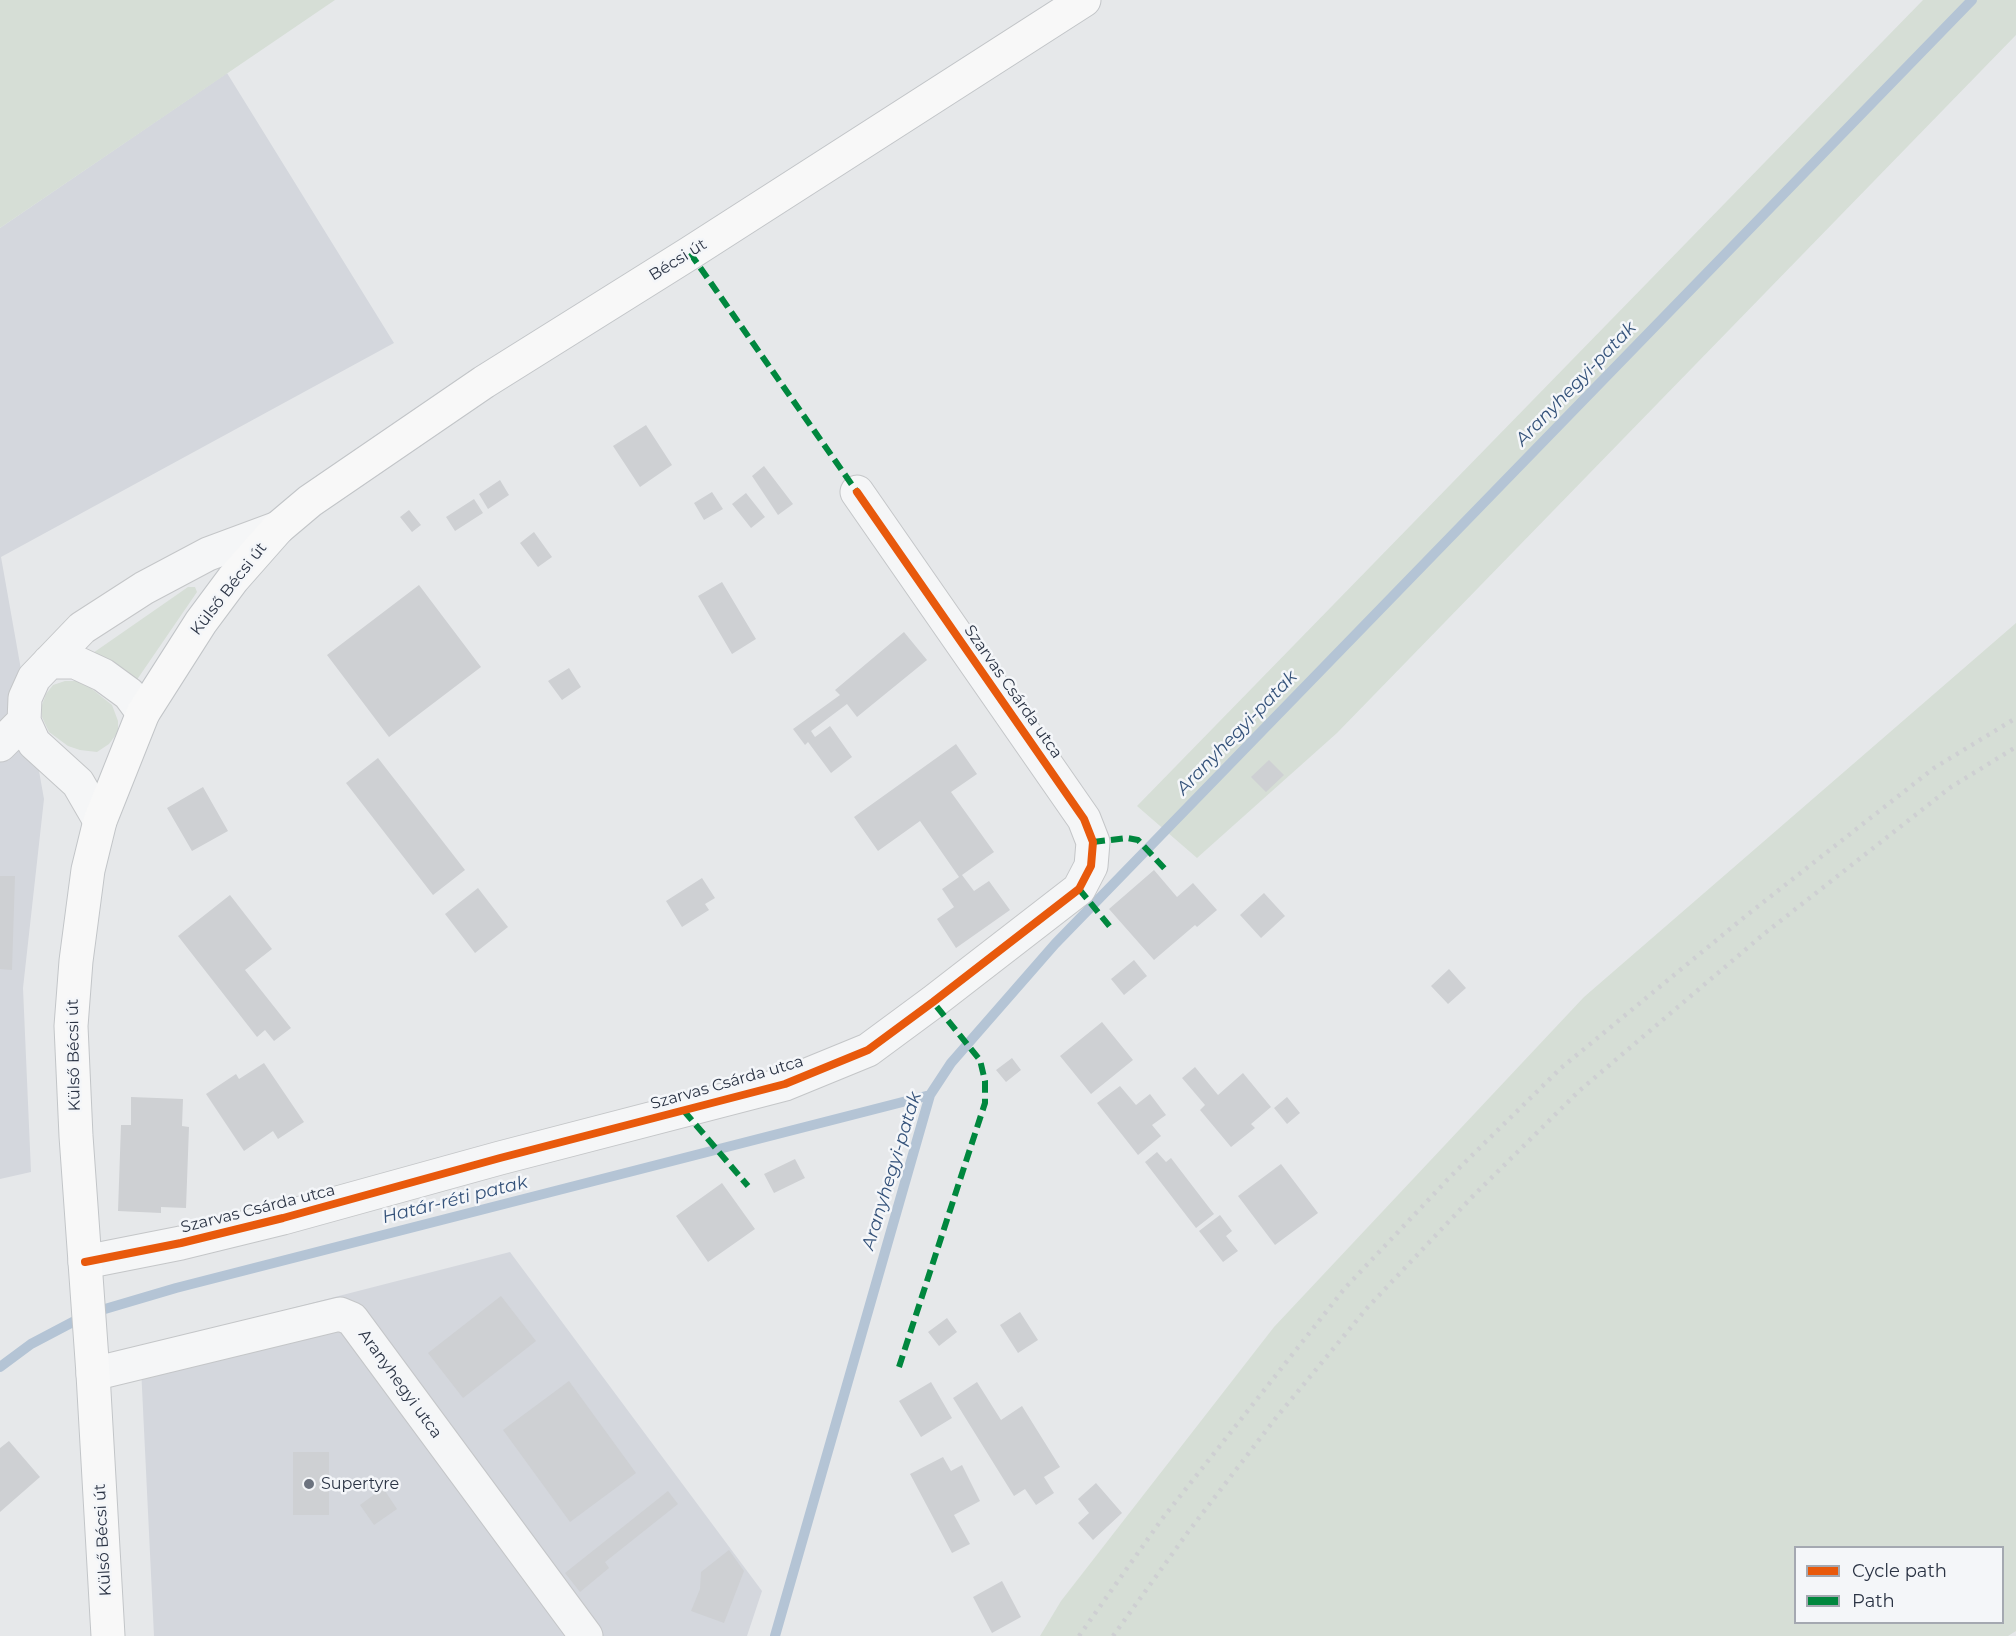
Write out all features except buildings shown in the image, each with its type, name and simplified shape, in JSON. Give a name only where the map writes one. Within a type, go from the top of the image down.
[{"type":"main road","name":"Bécsi út","points":[[278,528],[310,501],[484,382],[720,234],[1084,0]]},
{"type":"main road","name":"Külső Bécsi út","points":[[108,1636],[71,1026],[76,961],[87,882],[100,821],[143,714],[201,622],[233,579],[278,528]]},
{"type":"street","name":"Szarvas Csárda utca","points":[[85,1262],[181,1243],[283,1218],[500,1158],[784,1084],[868,1050],[1078,889],[1091,866],[1093,842],[1084,819],[857,492]]},
{"type":"street","points":[[100,821],[78,783],[34,743],[24,721],[25,698],[34,678],[82,628],[144,588],[208,554],[278,528]]},
{"type":"street","points":[[49,662],[75,662],[103,675],[129,694],[143,714]]},
{"type":"street","points":[[0,744],[24,721]]},
{"type":"street","points":[[78,783],[116,778]]},
{"type":"street","name":"Aranyhegyi utca","points":[[93,1374],[339,1314],[352,1319],[586,1636]]},
{"type":"shaded area","points":[[0,0],[335,0],[0,228]]},
{"type":"shaded area","points":[[1923,0],[2016,0],[2016,35],[1337,733],[1197,858],[1137,806]]},
{"type":"shaded area","points":[[227,73],[394,343],[1,557],[44,799],[23,988],[31,1172],[0,1179],[0,228]]},
{"type":"shaded area","points":[[188,587],[195,587],[197,592],[134,684],[93,653]]},
{"type":"shaded area","points":[[2016,623],[2016,1631],[2008,1636],[1040,1636],[1061,1601],[1274,1327],[1584,997]]},
{"type":"shaded area","points":[[65,681],[76,681],[87,685],[112,705],[118,721],[118,732],[109,744],[97,752],[68,746],[49,732],[42,717],[42,705],[46,694],[53,685]]},
{"type":"shaded area","points":[[510,1252],[762,1591],[747,1636],[154,1636],[140,1347]]},
{"type":"waterway","name":"Aranyhegyi-patak","points":[[775,1636],[930,1095],[951,1063],[1055,944],[1972,0]]},
{"type":"waterway","name":"Határ-réti patak","points":[[0,1367],[31,1344],[88,1314],[176,1288],[930,1095]]},
{"type":"railway","points":[[1079,1636],[1162,1519],[1345,1288],[1450,1177],[1561,1068],[1747,915],[1934,768],[2016,718]]},
{"type":"railway","points":[[1113,1636],[1188,1532],[1275,1419],[1367,1308],[1471,1198],[1579,1091],[1765,933],[1951,787],[2016,747]]},
{"type":"marked path","points":[[690,253],[857,492]]},
{"type":"marked path","points":[[1093,842],[1127,838],[1138,840],[1166,870]]},
{"type":"marked path","points":[[1079,889],[1111,928]]},
{"type":"marked path","points":[[899,1367],[985,1103],[985,1081],[980,1060],[933,1002]]},
{"type":"marked path","points":[[684,1111],[748,1186]]},
{"type":"cycle path","points":[[85,1262],[181,1243],[283,1218],[500,1158],[785,1084],[868,1050],[1079,889],[1091,866],[1093,842],[1084,819],[857,492]]},
{"type":"place","name":"Supertyre","points":[[309,1484]]}]
